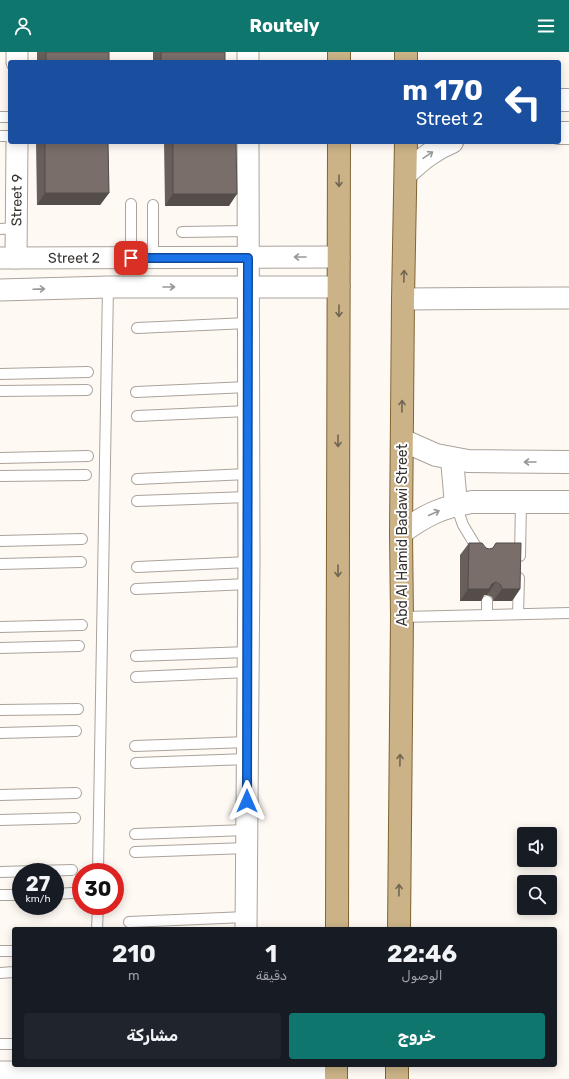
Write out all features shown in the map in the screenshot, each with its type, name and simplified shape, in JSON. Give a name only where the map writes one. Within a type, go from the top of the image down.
[{"type":"main road","points":[[337,927],[339,144]]},
{"type":"main road","name":"Abd Al Hamid Badawi Street","points":[[399,927],[403,299],[407,173],[406,144]]},
{"type":"main road","points":[[397,1067],[397,1079]]},
{"type":"street","name":"Street 9","points":[[8,258],[8,229],[17,144]]},
{"type":"street","points":[[246,923],[248,750],[248,144]]},
{"type":"street","points":[[407,173],[425,156],[446,144]]},
{"type":"street","name":"Street 2","points":[[8,258],[339,257]]},
{"type":"street","name":"Street 2","points":[[0,290],[108,287],[339,287]]},
{"type":"street","points":[[403,299],[569,298]]},
{"type":"street","points":[[402,440],[425,451],[452,459],[488,462],[569,462]]},
{"type":"street","points":[[452,459],[456,505]]},
{"type":"street","points":[[401,533],[420,519],[438,510],[472,502],[569,502]]},
{"type":"street","points":[[0,1072],[95,1068],[244,1068],[336,1072]]},
{"type":"lane","points":[[131,204],[131,258]]},
{"type":"lane","points":[[153,205],[153,258]]},
{"type":"lane","points":[[182,232],[248,231]]},
{"type":"lane","points":[[98,863],[108,287]]},
{"type":"lane","points":[[137,328],[248,323]]},
{"type":"lane","points":[[0,374],[88,372]]},
{"type":"lane","points":[[136,392],[248,387]]},
{"type":"lane","points":[[0,391],[87,390]]},
{"type":"lane","points":[[137,416],[248,411]]},
{"type":"lane","points":[[0,458],[88,456]]},
{"type":"lane","points":[[137,479],[248,474]]},
{"type":"lane","points":[[0,476],[86,475]]},
{"type":"lane","points":[[137,502],[248,496]]},
{"type":"lane","points":[[518,614],[521,502]]},
{"type":"lane","points":[[456,505],[463,526],[481,555]]},
{"type":"lane","points":[[0,541],[82,539]]},
{"type":"lane","points":[[0,564],[82,562]]},
{"type":"lane","points":[[136,567],[248,562]]},
{"type":"lane","points":[[136,589],[248,584]]},
{"type":"lane","points":[[487,601],[487,615]]},
{"type":"lane","points":[[402,617],[569,613]]},
{"type":"lane","points":[[0,627],[82,625]]},
{"type":"lane","points":[[0,648],[79,646]]},
{"type":"lane","points":[[136,656],[248,662]]},
{"type":"lane","points":[[136,677],[248,662]]},
{"type":"lane","points":[[0,710],[78,709]]},
{"type":"lane","points":[[0,733],[76,731]]},
{"type":"lane","points":[[135,746],[248,750]]},
{"type":"lane","points":[[136,763],[248,750]]},
{"type":"lane","points":[[0,795],[76,793]]},
{"type":"lane","points":[[0,820],[76,818]]},
{"type":"lane","points":[[135,834],[247,839]]},
{"type":"lane","points":[[135,852],[247,839]]},
{"type":"lane","points":[[0,872],[72,870]]},
{"type":"lane","points":[[64,894],[72,894]]},
{"type":"lane","points":[[0,895],[12,895]]},
{"type":"lane","points":[[97,927],[98,915]]},
{"type":"lane","points":[[129,922],[246,923]]},
{"type":"lane","points":[[0,952],[12,951]]},
{"type":"lane","points":[[0,973],[12,972]]},
{"type":"lane","points":[[0,1044],[12,1044]]},
{"type":"building","points":[[46,52],[109,52],[109,60],[46,60]]},
{"type":"building","points":[[161,52],[225,52],[225,60],[161,60]]},
{"type":"building","points":[[45,144],[108,144],[109,193],[45,193]]},
{"type":"building","points":[[173,144],[236,144],[237,194],[173,194]]},
{"type":"building","points":[[469,543],[482,543],[489,549],[493,548],[496,543],[521,543],[520,589],[502,589],[501,585],[496,582],[492,584],[489,589],[468,589]]},
{"type":"route","points":[[131,258],[248,258],[247,801]]}]
